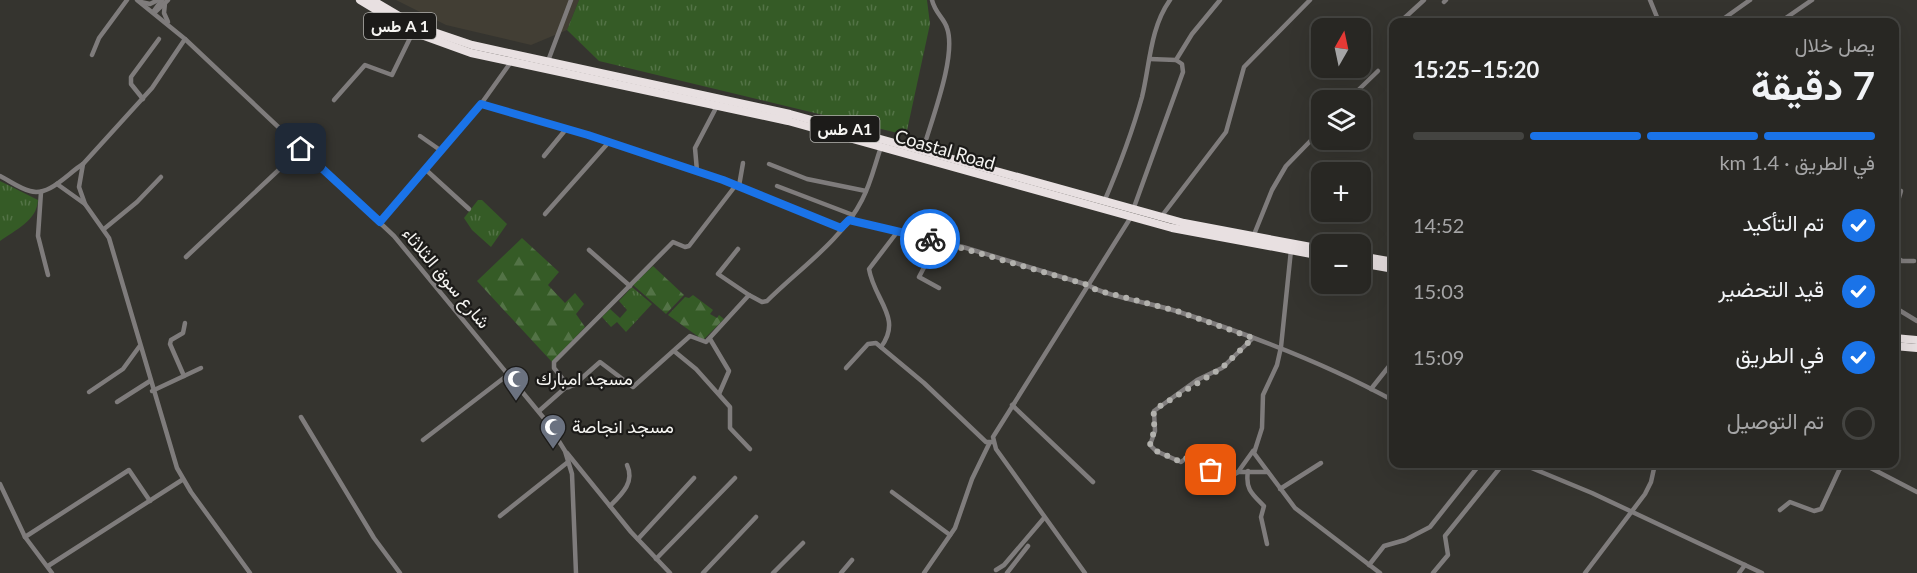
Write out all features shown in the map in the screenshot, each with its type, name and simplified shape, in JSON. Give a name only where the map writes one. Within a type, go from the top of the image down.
[{"type":"highway","name":"Coastal Road","points":[[360,0],[413,33],[443,45],[512,62],[583,73],[782,113],[923,150],[1048,190],[1104,202],[1132,213],[1311,247]]},
{"type":"highway","name":"Coastal Road","points":[[372,0],[416,26],[446,38],[548,61],[583,73],[717,106],[788,121],[1132,213],[1202,235],[1311,254]]},
{"type":"highway","points":[[1371,258],[1389,261]]},
{"type":"highway","points":[[1371,265],[1389,268]]},
{"type":"highway","points":[[1899,338],[1917,340]]},
{"type":"highway","points":[[1899,346],[1917,348]]},
{"type":"street","points":[[92,56],[99,38],[127,0]]},
{"type":"street","points":[[137,0],[150,4],[163,1]]},
{"type":"street","name":"شارع سوق الثلاثاء","points":[[137,0],[174,29],[380,222],[410,254],[539,411],[565,451],[568,462],[573,488],[576,573]]},
{"type":"street","points":[[548,61],[571,0]]},
{"type":"street","points":[[923,150],[944,84],[948,41],[947,27],[937,15],[932,0]]},
{"type":"street","points":[[1104,202],[1128,147],[1156,26],[1170,0]]},
{"type":"street","points":[[1176,60],[1192,34],[1220,0]]},
{"type":"street","points":[[1161,217],[1226,132],[1244,67],[1310,0]]},
{"type":"street","points":[[1404,18],[1424,0]]},
{"type":"street","points":[[1650,0],[1657,18]]},
{"type":"street","points":[[1725,18],[1750,0]]},
{"type":"street","points":[[1786,18],[1812,0]]},
{"type":"street","points":[[153,13],[163,1]]},
{"type":"street","points":[[163,1],[165,15],[174,29]]},
{"type":"street","points":[[334,100],[365,64],[392,75],[413,33]]},
{"type":"street","points":[[143,99],[131,84],[132,77],[159,39]]},
{"type":"street","points":[[0,176],[27,191],[41,192],[57,184],[82,164],[143,99],[160,78],[184,39]]},
{"type":"street","points":[[924,573],[958,522],[972,478],[995,432],[1132,213],[1184,72],[1182,64],[1176,60],[1150,59]]},
{"type":"street","points":[[380,222],[481,104],[512,62]]},
{"type":"street","points":[[1358,90],[1378,71]]},
{"type":"street","points":[[481,104],[567,128],[738,185],[841,228]]},
{"type":"street","points":[[697,171],[695,148],[717,106]]},
{"type":"street","points":[[544,156],[567,128]]},
{"type":"street","points":[[420,136],[440,150]]},
{"type":"street","points":[[1253,237],[1272,190],[1286,166],[1311,140]]},
{"type":"street","points":[[545,214],[609,142]]},
{"type":"street","points":[[738,249],[718,274],[749,295],[762,302],[767,301],[828,244],[851,218],[866,191],[881,147]]},
{"type":"street","points":[[186,257],[301,149]]},
{"type":"street","points":[[569,387],[554,368],[554,362],[673,242],[685,247],[689,246],[738,185],[743,163]]},
{"type":"street","points":[[82,164],[79,187],[85,204]]},
{"type":"street","points":[[769,164],[807,179],[866,191]]},
{"type":"street","points":[[425,169],[469,209]]},
{"type":"street","points":[[104,229],[137,202],[161,177]]},
{"type":"street","points":[[57,184],[85,204],[104,229],[113,250],[139,347],[182,480],[250,573]]},
{"type":"street","points":[[777,186],[851,218],[1088,285],[1096,290],[1177,311],[1281,347],[1389,398]]},
{"type":"street","points":[[1899,198],[1901,191]]},
{"type":"street","points":[[41,192],[38,236],[48,275]]},
{"type":"street","points":[[881,347],[888,338],[891,325],[869,269],[898,231]]},
{"type":"street","points":[[938,241],[919,277],[939,288]]},
{"type":"street","points":[[589,250],[630,286]]},
{"type":"street","points":[[1253,338],[1222,368],[1157,408],[1153,415],[1155,431],[1149,442],[1154,450],[1179,462],[1192,454],[1222,480],[1238,472],[1253,451],[1262,428],[1263,395],[1277,365],[1281,347],[1291,250]]},
{"type":"street","points":[[1899,259],[1914,261]]},
{"type":"street","points":[[539,411],[564,388],[569,387],[600,362],[633,387],[690,336],[705,343],[749,295]]},
{"type":"street","points":[[1899,310],[1917,321]]},
{"type":"street","points":[[184,376],[170,344],[174,338],[183,333],[185,323]]},
{"type":"street","points":[[710,339],[729,371],[719,394]]},
{"type":"street","points":[[846,368],[870,342],[881,347],[991,443],[1085,573]]},
{"type":"street","points":[[89,392],[123,369],[139,347]]},
{"type":"street","points":[[674,351],[719,394],[731,409],[730,428],[750,449]]},
{"type":"street","points":[[1371,389],[1389,366]]},
{"type":"street","points":[[153,391],[201,368]]},
{"type":"street","points":[[423,440],[509,374]]},
{"type":"street","points":[[117,402],[150,381]]},
{"type":"street","points":[[1012,405],[1093,483]]},
{"type":"street","points":[[301,417],[378,543],[400,573]]},
{"type":"street","points":[[565,451],[638,539],[670,573]]},
{"type":"street","points":[[1253,451],[1295,508],[1380,573]]},
{"type":"street","points":[[500,516],[568,462]]},
{"type":"street","points":[[1280,489],[1321,463]]},
{"type":"street","points":[[610,506],[629,485],[631,474],[627,465]]},
{"type":"street","points":[[1370,565],[1384,546],[1428,528],[1477,468]]},
{"type":"street","points":[[1432,573],[1448,555],[1444,536],[1500,468]]},
{"type":"street","points":[[1531,468],[1632,511],[1762,573]]},
{"type":"street","points":[[1585,573],[1652,482],[1654,468]]},
{"type":"street","points":[[1780,510],[1790,502],[1814,511],[1821,509],[1840,468]]},
{"type":"street","points":[[1871,468],[1917,492]]},
{"type":"street","points":[[25,537],[129,470],[150,501]]},
{"type":"street","points":[[1248,471],[1247,485],[1264,507],[1261,517],[1267,544]]},
{"type":"street","points":[[1238,472],[1268,472]]},
{"type":"street","points":[[638,539],[694,478]]},
{"type":"street","points":[[656,559],[735,478]]},
{"type":"street","points":[[48,566],[182,480]]},
{"type":"street","points":[[0,483],[25,537],[52,573]]},
{"type":"street","points":[[892,492],[950,535]]},
{"type":"street","points":[[703,573],[756,517]]},
{"type":"street","points":[[996,570],[1004,565],[1044,518]]},
{"type":"street","points":[[773,573],[803,543]]},
{"type":"street","points":[[1007,573],[1028,546]]},
{"type":"street","points":[[841,573],[852,560]]},
{"type":"street","points":[[1739,573],[1745,565]]},
{"type":"shaded area","points":[[396,0],[579,0],[567,30],[531,45],[446,25]]},
{"type":"green space","points":[[579,0],[927,0],[930,24],[906,135],[599,61],[567,30]]},
{"type":"green space","points":[[0,181],[38,200],[34,214],[0,241]]},
{"type":"green space","points":[[478,200],[482,200],[507,224],[491,247],[472,230],[464,218]]},
{"type":"green space","points":[[522,238],[559,272],[548,285],[565,303],[575,293],[584,304],[576,314],[585,327],[552,362],[477,281]]},
{"type":"green space","points":[[653,266],[684,295],[666,314],[633,285]]},
{"type":"green space","points":[[632,287],[652,304],[626,332],[617,322],[611,327],[602,317],[610,309],[620,318],[627,310],[619,301]]},
{"type":"green space","points":[[693,295],[713,310],[710,314],[717,318],[719,315],[724,319],[703,340],[668,315],[685,297],[689,298]]},
{"type":"way so far","points":[[930,239],[1011,260],[1088,285],[1096,290],[1177,311],[1253,338],[1222,368],[1176,394],[1154,411],[1155,431],[1149,442],[1154,450],[1181,462],[1192,454],[1211,470]]},
{"type":"place","name":"مسجد امبارك","points":[[516,402]]},
{"type":"place","name":"مسجد انجاصة","points":[[553,450]]},
{"type":"route","points":[[301,149],[380,222],[481,104],[535,121],[567,128],[723,180],[841,228],[849,220],[930,239]]}]
